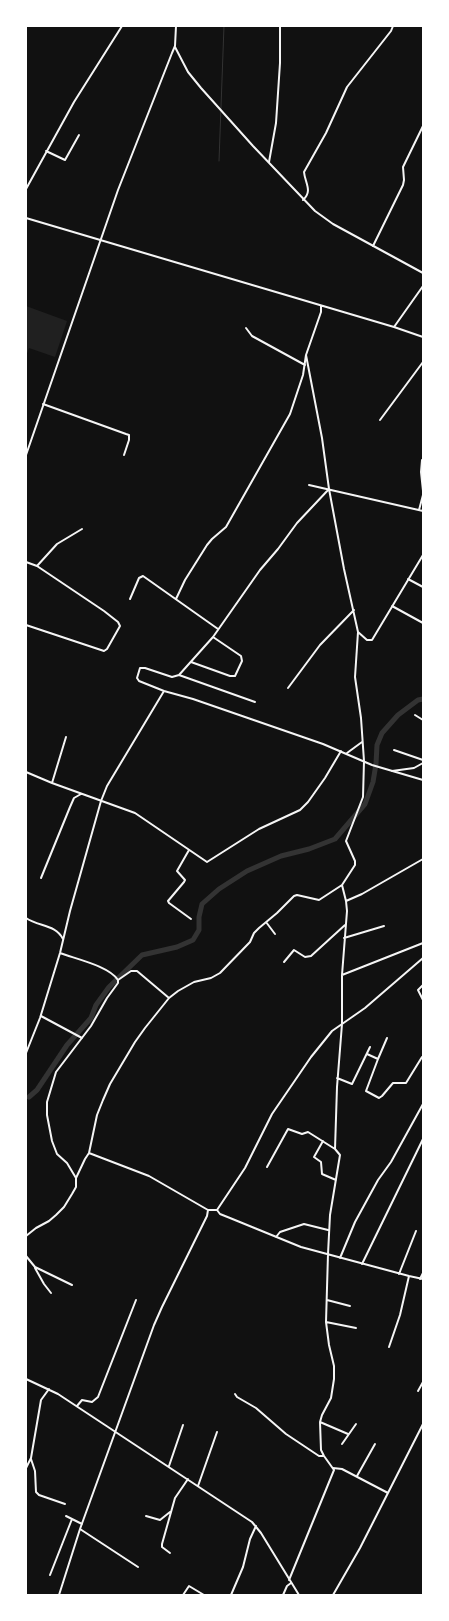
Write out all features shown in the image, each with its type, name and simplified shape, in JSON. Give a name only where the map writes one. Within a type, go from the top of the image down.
[{"type":"street","points":[[26,189],[74,102],[122,26]]},
{"type":"street","points":[[26,455],[137,140],[174,46],[176,26]]},
{"type":"street","points":[[269,162],[276,123],[280,63],[280,26]]},
{"type":"street","points":[[303,200],[309,194],[304,175],[306,169],[326,133],[347,87],[391,31],[393,26]]},
{"type":"street","points":[[174,46],[188,72],[201,88],[303,200],[333,224],[423,273]]},
{"type":"street","points":[[373,246],[403,186],[403,167],[423,126]]},
{"type":"street","points":[[46,151],[65,160],[79,135]]},
{"type":"street","points":[[26,218],[394,327],[423,337]]},
{"type":"street","points":[[394,327],[423,286]]},
{"type":"street","points":[[176,599],[185,580],[207,545],[212,538],[226,527],[284,427],[295,402],[306,356],[316,328],[321,306]]},
{"type":"street","points":[[246,328],[252,336],[305,364]]},
{"type":"street","points":[[26,1236],[36,1228],[49,1221],[64,1207],[76,1186],[76,1178],[89,1154],[97,1115],[110,1084],[135,1042],[170,998],[178,991],[194,982],[216,976],[220,973],[250,942],[254,933],[294,896],[297,895],[319,900],[342,885],[355,865],[346,841],[363,797],[363,742],[360,702],[355,677],[358,632],[344,569],[329,488],[322,438],[306,356]]},
{"type":"street","points":[[380,420],[423,362]]},
{"type":"street","points":[[43,404],[126,434],[129,436],[129,440],[124,455]]},
{"type":"street","points":[[422,460],[421,472],[423,491]]},
{"type":"street","points":[[309,485],[329,488],[423,511]]},
{"type":"street","points":[[329,488],[297,523],[229,612],[213,637],[179,675],[172,677],[140,668],[137,678],[139,681],[164,691],[193,699],[347,753],[391,771],[423,780]]},
{"type":"street","points":[[419,510],[423,495]]},
{"type":"street","points":[[37,566],[57,544],[82,529]]},
{"type":"street","points":[[358,632],[367,640],[372,640],[423,555]]},
{"type":"street","points":[[26,562],[37,566],[113,618],[120,626],[107,649],[104,650],[26,625]]},
{"type":"street","points":[[130,599],[139,578],[143,576],[218,629]]},
{"type":"street","points":[[408,579],[423,587]]},
{"type":"street","points":[[392,606],[423,623]]},
{"type":"street","points":[[288,688],[320,645],[354,610]]},
{"type":"street","points":[[191,662],[230,676],[235,676],[242,660],[241,656],[213,637]]},
{"type":"street","points":[[179,675],[254,702]]},
{"type":"street","points":[[26,1053],[41,1016],[60,953],[101,801],[107,786],[164,691]]},
{"type":"street","points":[[415,715],[423,720]]},
{"type":"street","points":[[52,783],[66,737]]},
{"type":"street","points":[[347,753],[363,742]]},
{"type":"street","points":[[394,750],[423,760]]},
{"type":"street","points":[[26,772],[81,794],[135,813],[207,862],[259,829],[300,810],[308,802],[341,751]]},
{"type":"street","points":[[391,771],[414,768],[423,763]]},
{"type":"street","points":[[41,878],[74,798],[81,794]]},
{"type":"street","points":[[189,850],[178,872],[185,880],[168,901],[169,904],[190,919]]},
{"type":"street","points":[[346,901],[362,894],[423,859]]},
{"type":"street","points":[[336,1150],[337,1078],[342,1024],[342,975],[347,912],[342,885]]},
{"type":"street","points":[[26,918],[35,923],[56,930],[59,932],[63,940]]},
{"type":"street","points":[[266,922],[275,934]]},
{"type":"street","points":[[284,962],[294,950],[305,957],[311,956],[345,925]]},
{"type":"street","points":[[344,938],[384,926]]},
{"type":"street","points":[[342,975],[423,943]]},
{"type":"street","points":[[60,953],[98,967],[118,980]]},
{"type":"street","points":[[217,1210],[245,1168],[272,1114],[293,1081],[332,1031],[365,1008],[423,958]]},
{"type":"street","points":[[76,1178],[66,1162],[56,1151],[49,1132],[46,1115],[47,1102],[53,1078],[60,1066],[82,1038],[118,983],[118,980],[131,971],[137,971],[170,998]]},
{"type":"street","points":[[423,985],[418,990],[423,1000]]},
{"type":"street","points":[[41,1016],[82,1038]]},
{"type":"street","points":[[387,1038],[366,1090],[380,1098],[392,1084],[406,1083],[422,1057]]},
{"type":"street","points":[[337,1078],[352,1084],[370,1047]]},
{"type":"street","points":[[367,1054],[378,1059]]},
{"type":"street","points":[[340,1258],[355,1222],[378,1180],[391,1162],[423,1104]]},
{"type":"street","points":[[267,1167],[288,1129],[302,1134],[307,1132],[336,1150],[340,1155],[328,1230],[326,1322],[334,1366],[334,1379],[331,1398],[322,1414],[320,1422],[321,1450],[333,1468],[333,1474],[290,1580]]},
{"type":"street","points":[[362,1264],[423,1139]]},
{"type":"street","points":[[323,1141],[314,1157],[321,1162],[322,1174],[336,1180]]},
{"type":"street","points":[[89,1154],[149,1176],[208,1210],[217,1210],[222,1215],[295,1245],[399,1274],[422,1279],[423,1273]]},
{"type":"street","points":[[59,1595],[80,1529],[162,1307],[207,1216],[208,1210]]},
{"type":"street","points":[[276,1237],[280,1232],[304,1224],[328,1230]]},
{"type":"street","points":[[399,1274],[416,1231]]},
{"type":"street","points":[[26,1256],[51,1292]]},
{"type":"street","points":[[34,1267],[72,1285]]},
{"type":"street","points":[[389,1347],[400,1315],[409,1276]]},
{"type":"street","points":[[77,1406],[82,1400],[92,1402],[98,1397],[136,1300]]},
{"type":"street","points":[[327,1300],[350,1306]]},
{"type":"street","points":[[326,1322],[356,1328]]},
{"type":"street","points":[[26,1379],[49,1389],[77,1406],[241,1514],[256,1526],[299,1595]]},
{"type":"street","points":[[418,1391],[423,1382]]},
{"type":"street","points":[[26,1468],[31,1458],[41,1400],[49,1389]]},
{"type":"street","points":[[235,1394],[237,1397],[262,1412],[270,1422],[286,1434],[319,1456],[324,1456]]},
{"type":"street","points":[[320,1422],[342,1430],[348,1434]]},
{"type":"street","points":[[342,1444],[356,1424]]},
{"type":"street","points":[[333,1595],[360,1548],[423,1424]]},
{"type":"street","points":[[169,1466],[183,1425]]},
{"type":"street","points":[[198,1486],[216,1432]]},
{"type":"street","points":[[357,1476],[375,1444]]},
{"type":"street","points":[[31,1458],[35,1470],[36,1492],[66,1504]]},
{"type":"street","points":[[333,1468],[339,1468],[357,1476],[388,1493]]},
{"type":"street","points":[[170,1553],[162,1547],[170,1512],[175,1498],[188,1479]]},
{"type":"street","points":[[146,1516],[160,1520],[170,1512]]},
{"type":"street","points":[[66,1516],[82,1524]]},
{"type":"street","points":[[50,1575],[72,1519]]},
{"type":"street","points":[[231,1595],[242,1567],[250,1539],[256,1526]]},
{"type":"street","points":[[80,1529],[138,1567]]},
{"type":"street","points":[[283,1595],[287,1586],[291,1582]]},
{"type":"street","points":[[183,1595],[189,1586],[204,1595]]},
{"type":"shaded area","points":[[26,306],[67,321],[55,357],[29,348],[26,356]]},
{"type":"waterway","points":[[219,161],[224,26]]},
{"type":"waterway","points":[[29,1097],[37,1090],[67,1045],[91,1018],[96,1005],[109,987],[142,955],[177,947],[193,940],[199,930],[199,917],[202,904],[219,889],[247,871],[281,856],[309,849],[335,839],[365,804],[373,782],[377,745],[382,733],[398,715],[418,700],[423,699]]}]
